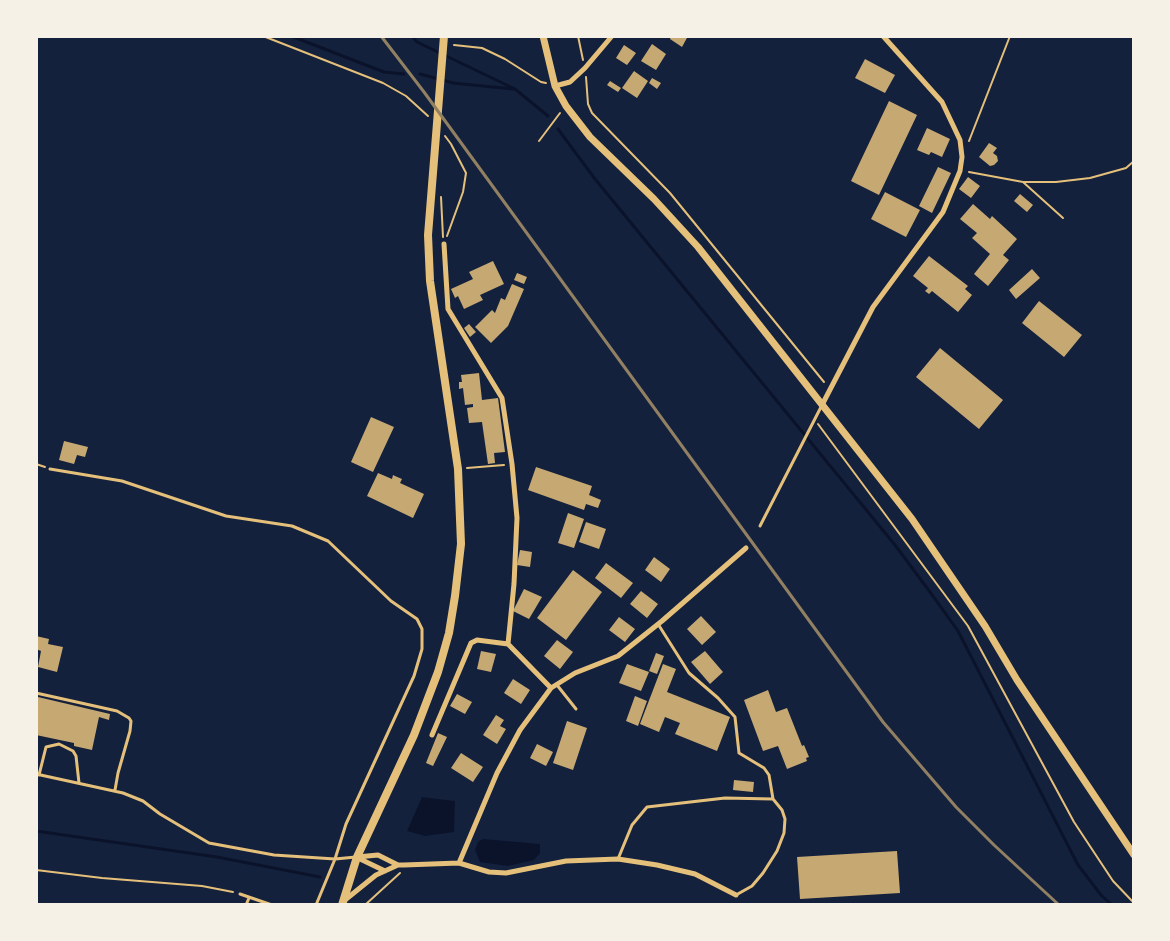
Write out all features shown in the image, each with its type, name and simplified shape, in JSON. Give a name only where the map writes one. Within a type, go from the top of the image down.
[{"type":"main road","points":[[343,904],[357,857],[414,735],[438,672],[449,633],[455,596],[460,544],[458,469],[431,291],[428,235],[444,36]]},
{"type":"street","points":[[543,36],[555,86],[566,106],[590,137],[654,199],[698,248],[912,519],[985,626],[1017,680],[1134,855]]},
{"type":"street","points":[[555,86],[570,82],[612,36]]},
{"type":"street","points":[[822,405],[873,307],[943,212],[960,171],[962,157],[960,140],[942,102],[883,36]]},
{"type":"street","points":[[444,244],[448,309],[502,398],[517,518],[508,644]]},
{"type":"street","points":[[459,863],[497,773],[520,730],[554,686],[575,673],[618,656],[746,548]]},
{"type":"street","points":[[432,735],[471,643],[477,640],[508,644],[554,686]]},
{"type":"street","points":[[357,857],[378,855],[401,865]]},
{"type":"street","points":[[357,857],[386,871]]},
{"type":"street","points":[[343,904],[376,875],[401,865],[459,863],[489,872],[506,873],[566,861],[618,859],[695,874],[736,895]]},
{"type":"lane","points":[[760,526],[822,405]]},
{"type":"lane","points":[[50,470],[122,481],[226,516],[291,526],[327,540],[391,601],[417,619],[422,629],[422,649],[414,675],[346,824],[335,859],[316,905]]},
{"type":"lane","points":[[658,624],[689,673],[718,698],[735,717],[739,753],[764,768],[769,775],[773,799],[782,810],[785,819],[784,833],[764,873],[752,886],[736,895]]},
{"type":"lane","points":[[554,686],[576,709]]},
{"type":"lane","points":[[36,693],[111,709],[129,718],[130,731],[115,790]]},
{"type":"lane","points":[[79,783],[76,756],[73,751],[59,744],[46,747],[38,774],[79,783],[115,790],[143,801],[160,814],[209,843],[274,855],[335,859],[357,857]]},
{"type":"lane","points":[[618,859],[632,825],[647,807],[725,798],[773,799]]},
{"type":"lane","points":[[240,894],[272,905]]},
{"type":"lane","points":[[246,905],[249,898]]},
{"type":"path","points":[[263,36],[383,83],[406,96],[422,108],[429,117]]},
{"type":"path","points":[[578,36],[585,68],[588,104],[592,113],[670,193],[830,390]]},
{"type":"path","points":[[962,157],[1010,36]]},
{"type":"path","points":[[450,44],[482,48],[505,59],[541,82],[555,86]]},
{"type":"path","points":[[539,141],[566,106]]},
{"type":"path","points":[[444,135],[466,173],[463,192],[444,244]]},
{"type":"path","points":[[960,171],[1023,182],[1056,182],[1090,178],[1126,168],[1134,161]]},
{"type":"path","points":[[1023,182],[1063,218]]},
{"type":"path","points":[[441,192],[444,244]]},
{"type":"path","points":[[815,420],[968,626],[1074,822],[1108,874],[1134,903]]},
{"type":"path","points":[[458,469],[512,464]]},
{"type":"path","points":[[365,905],[399,875],[401,865]]},
{"type":"path","points":[[36,870],[202,886],[240,894]]},
{"type":"water","points":[[422,797],[455,801],[454,832],[425,836],[407,831]]},
{"type":"water","points":[[483,839],[540,844],[540,853],[534,860],[508,866],[480,862],[475,850],[478,842]]},
{"type":"building","points":[[671,36],[688,36],[682,47],[670,39]]},
{"type":"building","points":[[652,44],[666,54],[656,70],[641,61]]},
{"type":"building","points":[[624,45],[636,53],[627,65],[616,58]]},
{"type":"building","points":[[865,59],[895,75],[885,93],[855,78]]},
{"type":"building","points":[[634,71],[648,81],[637,98],[622,88]]},
{"type":"building","points":[[652,78],[661,83],[657,89],[649,83]]},
{"type":"building","points":[[610,81],[621,88],[618,92],[607,85]]},
{"type":"building","points":[[889,101],[917,115],[879,195],[851,181]]},
{"type":"building","points":[[927,128],[950,139],[942,157],[931,152],[929,155],[917,150]]},
{"type":"building","points":[[989,143],[997,148],[993,153],[997,156],[998,161],[990,166],[979,157]]},
{"type":"building","points":[[938,167],[951,173],[932,213],[919,206]]},
{"type":"building","points":[[968,177],[980,186],[971,198],[959,189]]},
{"type":"building","points":[[885,192],[920,210],[906,237],[871,219]]},
{"type":"building","points":[[1020,194],[1033,205],[1027,212],[1014,201]]},
{"type":"building","points":[[973,204],[990,219],[992,216],[1017,239],[1003,255],[1009,260],[988,286],[974,274],[990,254],[972,238],[977,233],[960,219]]},
{"type":"building","points":[[929,256],[968,286],[965,289],[972,295],[958,312],[932,291],[929,294],[925,291],[928,288],[913,276]]},
{"type":"building","points":[[493,261],[504,284],[480,295],[483,300],[464,309],[458,296],[455,298],[451,289],[473,279],[469,272]]},
{"type":"building","points":[[1032,269],[1040,278],[1016,299],[1009,290]]},
{"type":"building","points":[[517,273],[527,277],[524,284],[514,280]]},
{"type":"building","points":[[512,284],[524,289],[508,326],[491,343],[475,327],[492,310],[495,313],[501,298],[505,300]]},
{"type":"building","points":[[1039,301],[1082,335],[1064,357],[1022,323]]},
{"type":"building","points":[[469,324],[476,332],[470,337],[464,328]]},
{"type":"building","points":[[940,348],[1003,400],[979,429],[916,377]]},
{"type":"building","points":[[479,373],[482,400],[498,398],[505,452],[494,453],[495,463],[488,464],[482,422],[469,423],[467,408],[473,407],[473,404],[465,405],[463,388],[459,389],[459,382],[462,382],[461,375]]},
{"type":"building","points":[[371,417],[394,427],[373,472],[351,462]]},
{"type":"building","points":[[64,441],[88,447],[85,457],[77,455],[74,464],[59,460]]},
{"type":"building","points":[[536,467],[592,486],[589,495],[601,500],[598,508],[586,504],[584,510],[528,490]]},
{"type":"building","points":[[378,473],[392,479],[393,475],[402,479],[400,483],[424,494],[413,518],[367,496]]},
{"type":"building","points":[[568,513],[584,519],[574,548],[558,543]]},
{"type":"building","points":[[586,522],[606,529],[599,549],[579,542]]},
{"type":"building","points":[[520,550],[532,552],[530,567],[517,565]]},
{"type":"building","points":[[654,557],[670,569],[661,582],[645,570]]},
{"type":"building","points":[[606,563],[633,583],[621,598],[595,578]]},
{"type":"building","points":[[573,570],[602,592],[566,640],[537,618]]},
{"type":"building","points":[[524,589],[542,597],[529,619],[513,611]]},
{"type":"building","points":[[641,591],[658,604],[647,618],[630,604]]},
{"type":"building","points":[[701,616],[716,632],[702,645],[687,629]]},
{"type":"building","points":[[619,617],[635,629],[625,642],[609,630]]},
{"type":"building","points":[[36,636],[49,639],[48,644],[63,647],[57,672],[38,667],[41,651],[36,649]]},
{"type":"building","points":[[557,640],[573,652],[560,669],[544,656]]},
{"type":"building","points":[[481,651],[496,654],[491,672],[477,669]]},
{"type":"building","points":[[705,651],[723,672],[710,684],[691,662]]},
{"type":"building","points":[[656,653],[664,656],[657,674],[649,671]]},
{"type":"building","points":[[627,664],[649,672],[641,691],[619,683]]},
{"type":"building","points":[[663,664],[676,669],[667,692],[730,717],[717,751],[675,734],[680,723],[665,717],[659,732],[640,724]]},
{"type":"building","points":[[513,679],[530,690],[521,704],[504,693]]},
{"type":"building","points":[[768,690],[776,712],[787,708],[802,746],[804,745],[809,757],[806,758],[807,761],[787,769],[778,746],[763,751],[744,700]]},
{"type":"building","points":[[457,694],[472,702],[465,714],[450,706]]},
{"type":"building","points":[[635,696],[647,701],[638,726],[626,721]]},
{"type":"building","points":[[38,697],[110,714],[109,720],[99,717],[92,750],[74,746],[74,743],[36,735]]},
{"type":"building","points":[[496,715],[504,720],[500,726],[506,729],[497,744],[483,735]]},
{"type":"building","points":[[567,721],[587,728],[573,770],[553,763]]},
{"type":"building","points":[[438,733],[447,737],[433,766],[426,763]]},
{"type":"building","points":[[537,744],[553,752],[546,766],[530,758]]},
{"type":"building","points":[[461,753],[483,767],[473,782],[451,768]]},
{"type":"building","points":[[734,780],[754,782],[753,792],[733,790]]},
{"type":"building","points":[[897,851],[900,893],[800,899],[797,857]]},
{"type":"waterway","points":[[291,36],[384,72],[404,74]]},
{"type":"waterway","points":[[412,36],[417,42],[515,89],[548,116]]},
{"type":"waterway","points":[[420,74],[453,83],[513,89]]},
{"type":"waterway","points":[[558,129],[595,179],[895,545],[958,631],[1078,865],[1101,895],[1112,905]]},
{"type":"waterway","points":[[36,831],[217,857],[320,877]]},
{"type":"railway","points":[[381,36],[883,722],[956,807],[1059,905]]}]
